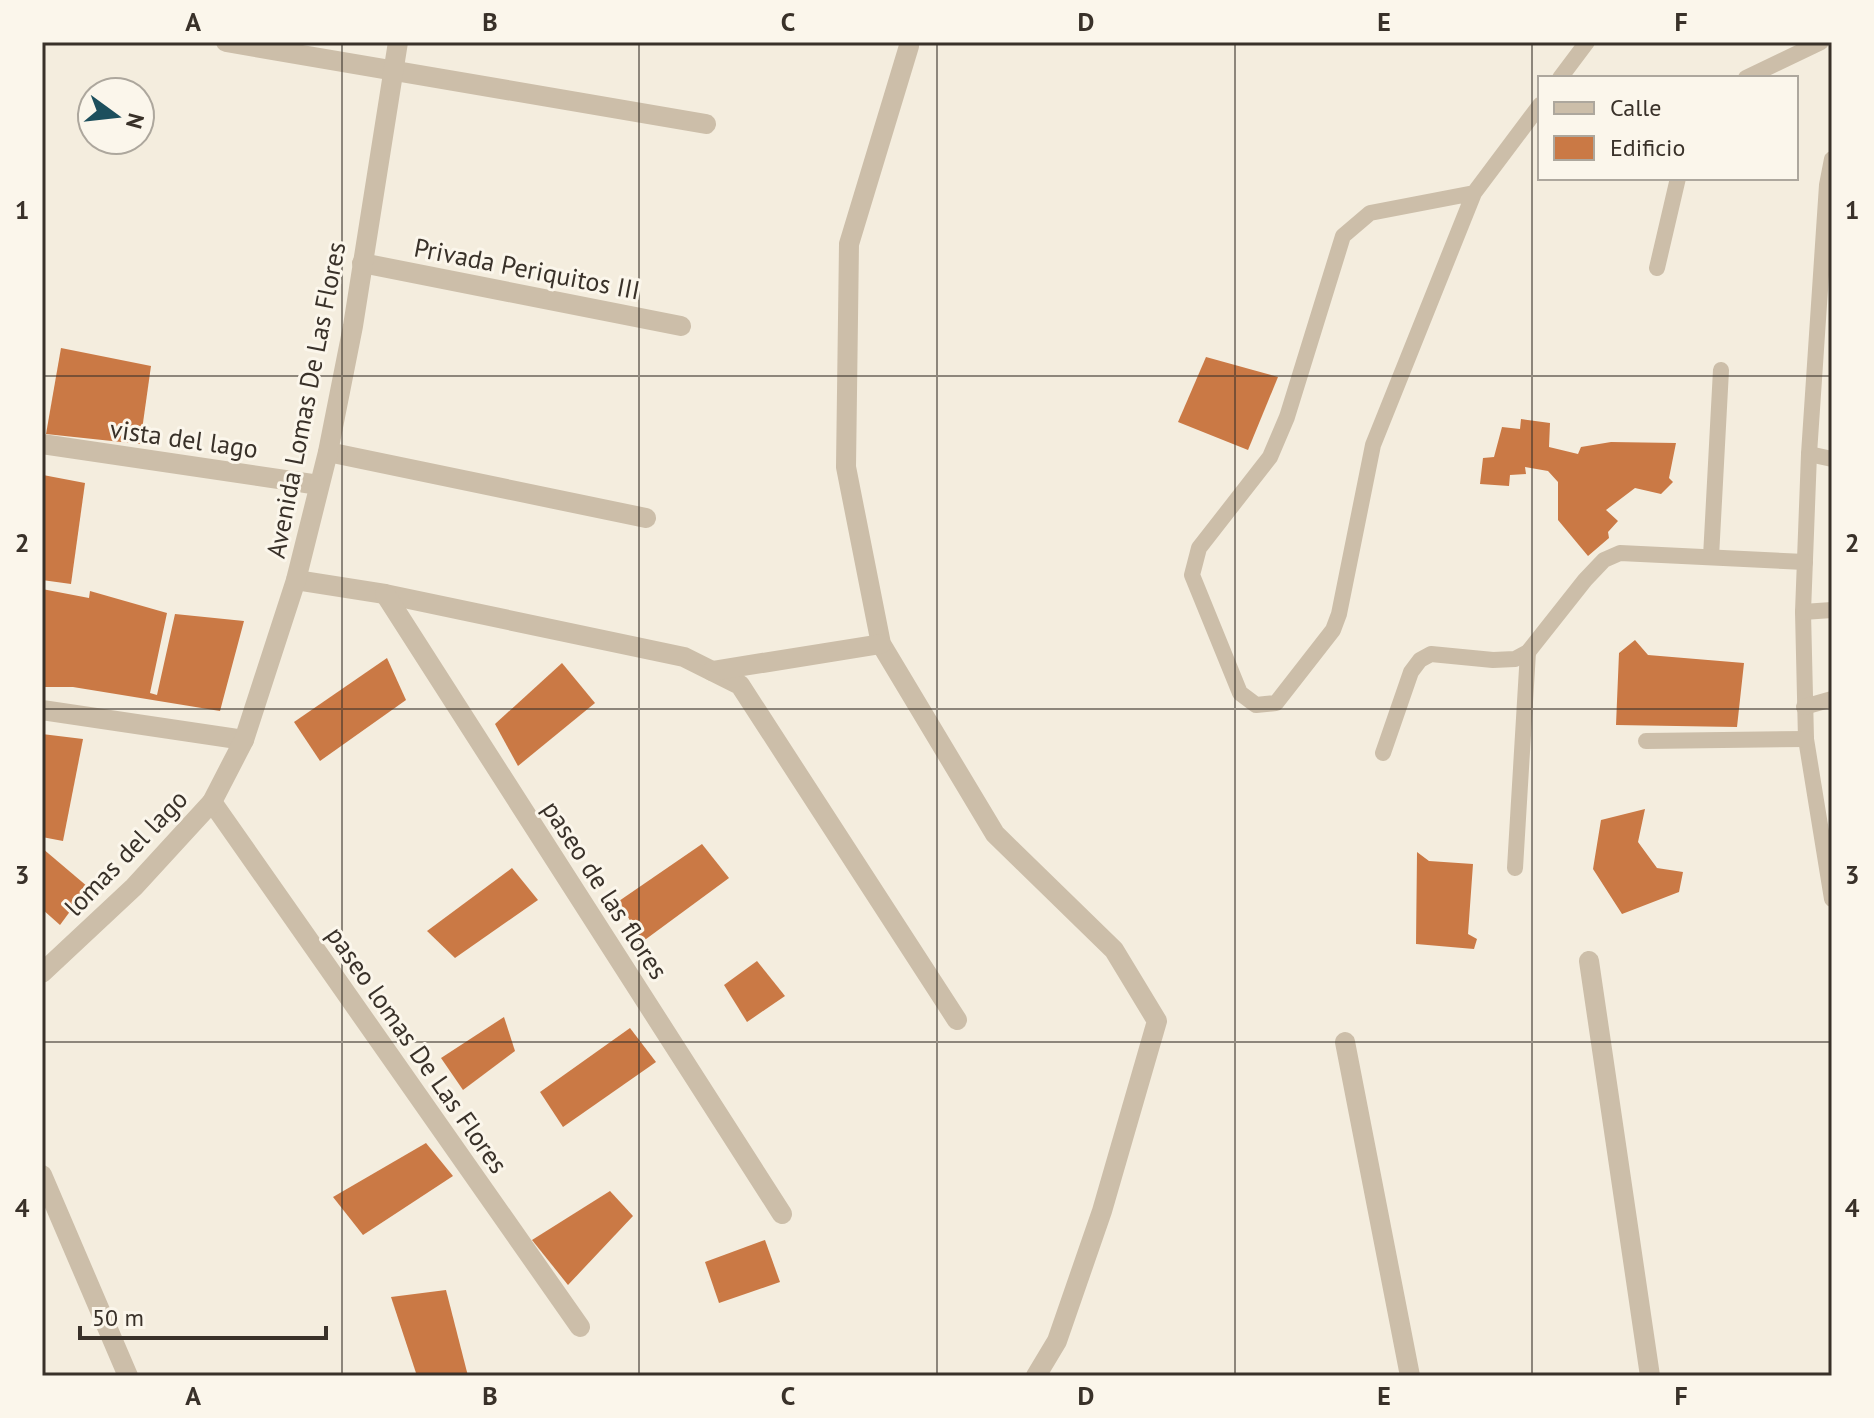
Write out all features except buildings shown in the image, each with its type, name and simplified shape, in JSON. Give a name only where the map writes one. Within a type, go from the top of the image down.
[{"type":"street","points":[[226,42],[706,124]]},
{"type":"street","name":"Avenida Lomas De Las Flores","points":[[212,802],[244,740],[296,580],[328,452],[353,326],[398,42]]},
{"type":"street","points":[[909,46],[849,244],[846,467],[881,644],[995,834],[1114,950],[1157,1021],[1102,1211],[1057,1341],[1036,1376]]},
{"type":"street","name":"Privada Periquitos III","points":[[362,263],[681,326]]},
{"type":"street","name":"vista del lago","points":[[42,444],[319,485]]},
{"type":"street","points":[[328,452],[646,518]]},
{"type":"street","points":[[296,580],[385,594],[684,657],[740,685],[957,1020]]},
{"type":"street","name":"paseo de las flores","points":[[385,594],[782,1214]]},
{"type":"street","points":[[712,671],[881,644]]},
{"type":"street","points":[[42,710],[244,740]]},
{"type":"street","name":"lomas del lago","points":[[42,973],[134,887],[212,802]]},
{"type":"street","name":"paseo lomas De Las Flores","points":[[212,802],[580,1327]]},
{"type":"street","points":[[1589,961],[1650,1376]]},
{"type":"street","points":[[1345,1042],[1410,1376]]},
{"type":"street","points":[[42,1175],[128,1376]]},
{"type":"lane","points":[[1562,76],[1587,42]]},
{"type":"lane","points":[[1750,76],[1823,42],[1832,44]]},
{"type":"lane","points":[[1474,193],[1370,213],[1343,236],[1287,417],[1270,457],[1199,548],[1192,575],[1240,693],[1256,705],[1276,703],[1333,630],[1339,614],[1373,445],[1474,193],[1538,108]]},
{"type":"lane","points":[[1832,159],[1827,185],[1809,454],[1803,612],[1806,739],[1832,899]]},
{"type":"lane","points":[[1657,268],[1678,180]]},
{"type":"lane","points":[[1711,557],[1721,370]]},
{"type":"lane","points":[[1809,454],[1832,459]]},
{"type":"lane","points":[[1383,753],[1411,672],[1420,660],[1431,654],[1515,659],[1528,652],[1604,560],[1620,553],[1805,562]]},
{"type":"lane","points":[[1803,612],[1832,610]]},
{"type":"lane","points":[[1515,868],[1528,652]]},
{"type":"lane","points":[[1804,707],[1832,699]]},
{"type":"lane","points":[[1646,741],[1806,739]]}]
